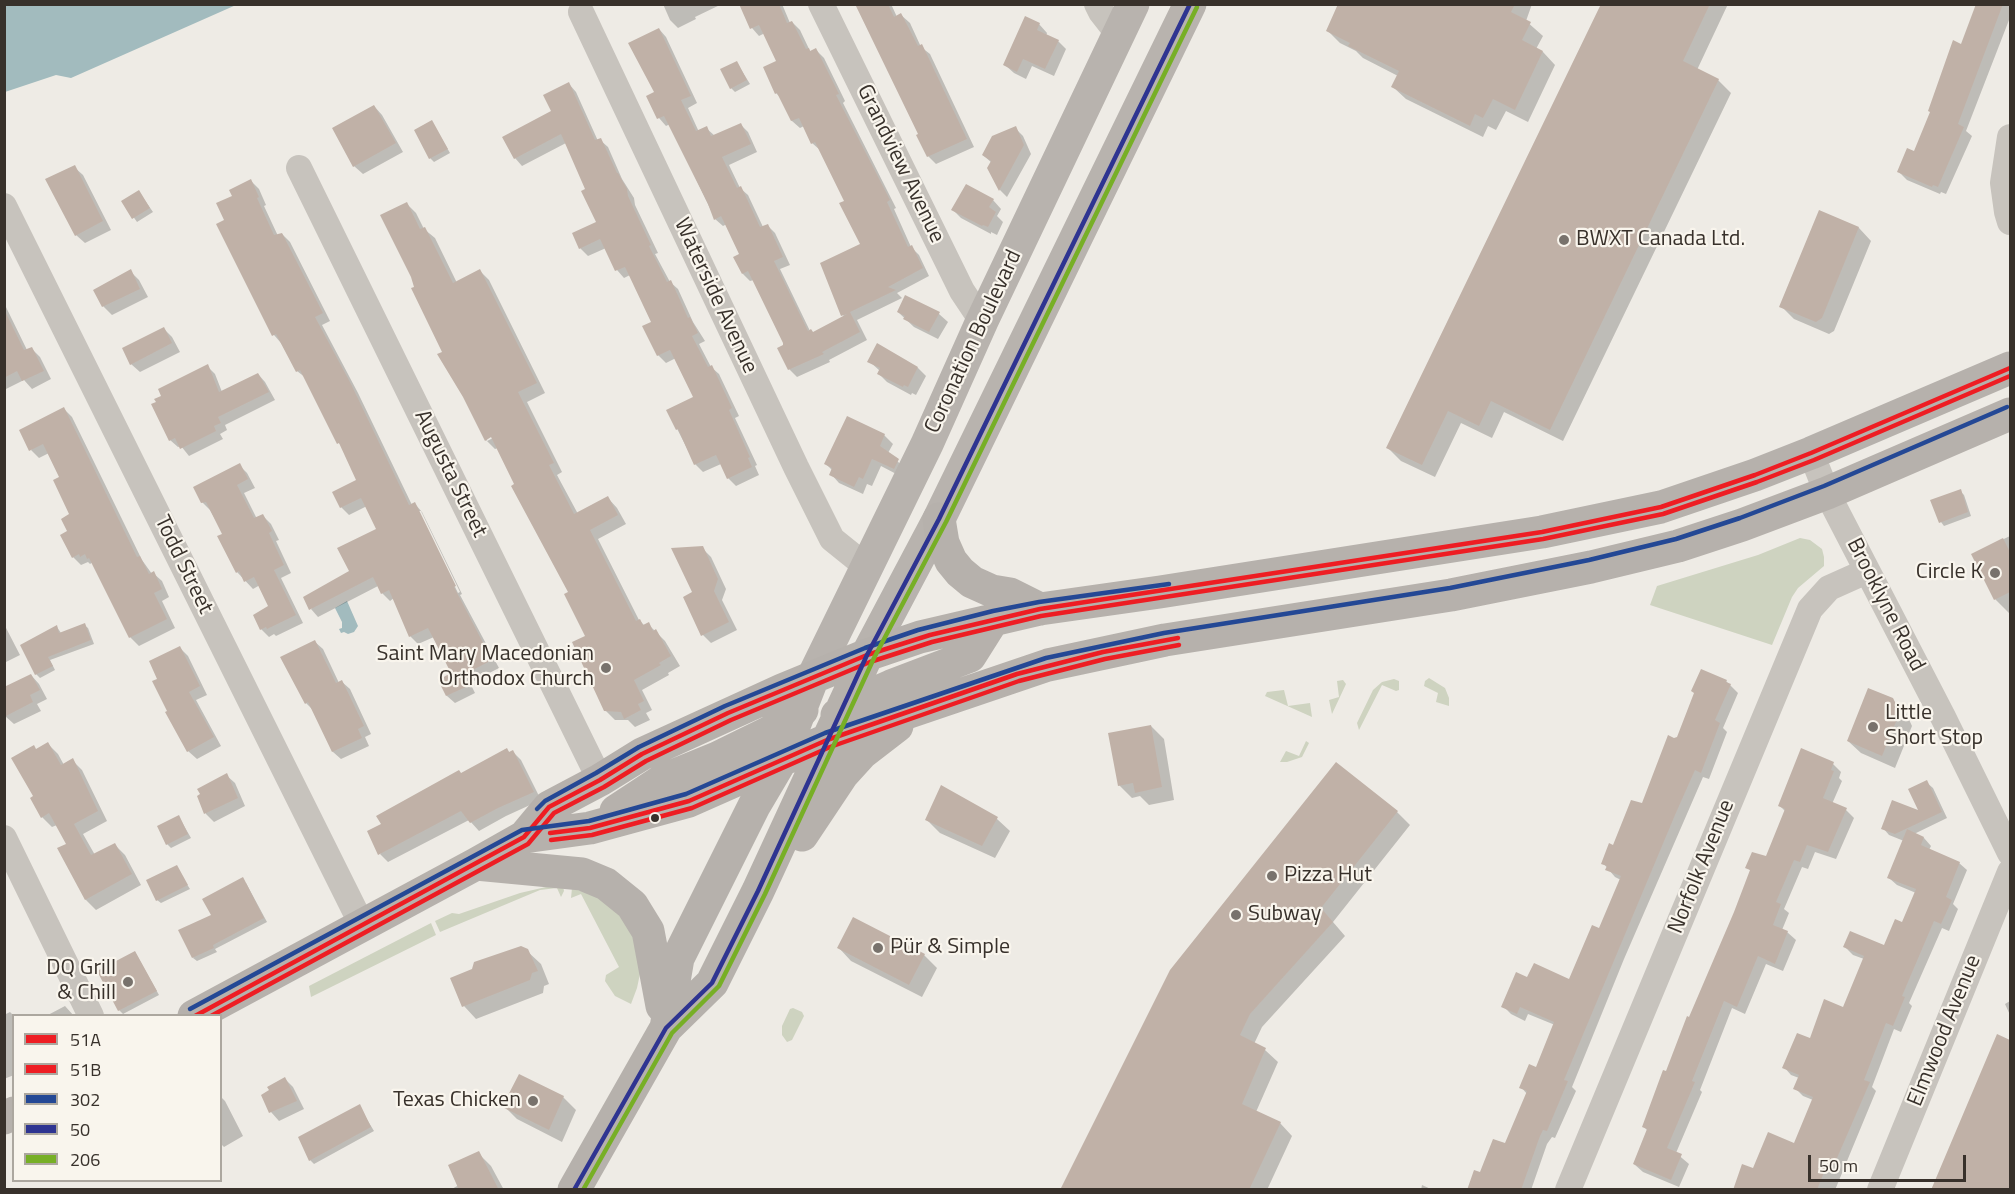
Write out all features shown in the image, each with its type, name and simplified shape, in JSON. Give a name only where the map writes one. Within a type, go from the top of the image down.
[{"type":"main road","name":"Coronation Boulevard","points":[[813,677],[927,444],[982,321],[1133,4]]},
{"type":"main road","name":"Coronation Boulevard","points":[[867,655],[939,519],[1190,4]]},
{"type":"main road","points":[[1119,35],[1165,55]]},
{"type":"main road","points":[[982,321],[1026,340]]},
{"type":"main road","points":[[198,1014],[524,837],[549,807],[642,754],[728,713],[867,655],[920,637],[1040,609],[1542,532],[1661,507],[1811,453],[2010,368]]},
{"type":"main road","points":[[833,727],[923,707],[1017,674],[1103,652],[1232,629],[1451,595],[1591,567],[1678,546],[1827,493],[2010,414]]},
{"type":"main road","points":[[939,519],[951,561],[960,572],[972,582],[992,591],[1010,594],[1040,609]]},
{"type":"main road","points":[[524,837],[590,828],[689,801],[780,762],[833,727],[864,698],[970,656],[994,618]]},
{"type":"main road","points":[[590,828],[663,780],[717,758],[770,732],[797,714],[867,655]]},
{"type":"main road","points":[[574,1190],[666,1028],[712,983],[758,891],[867,655]]},
{"type":"main road","points":[[666,1028],[678,958],[754,806],[780,762],[813,677]]},
{"type":"main road","points":[[758,891],[803,833],[842,775],[862,753],[923,707]]},
{"type":"main road","points":[[477,864],[582,874],[606,884],[632,905],[648,931],[666,1028]]},
{"type":"street","name":"Grandview Avenue","points":[[821,4],[962,291],[982,321]]},
{"type":"street","points":[[1097,4],[1119,35]]},
{"type":"street","name":"Waterside Avenue","points":[[580,12],[832,539],[868,568]]},
{"type":"street","points":[[2010,137],[2003,183],[2010,222]]},
{"type":"street","name":"Augusta Street","points":[[299,168],[600,780]]},
{"type":"street","name":"Todd Street","points":[[4,206],[362,925]]},
{"type":"street","name":"Brooklyne Road","points":[[1811,453],[1827,493],[1943,717],[2010,853]]},
{"type":"street","name":"Norfolk Avenue","points":[[1570,1189],[1810,609],[1828,588],[1867,571]]},
{"type":"street","points":[[4,838],[90,1014]]},
{"type":"street","name":"Elmwood Avenue","points":[[1880,1190],[2010,872]]},
{"type":"green space","points":[[1800,538],[1810,540],[1822,549],[1824,566],[1798,588],[1792,597],[1772,645],[1650,605],[1657,586],[1758,555]]},
{"type":"green space","points":[[1429,678],[1445,688],[1449,706],[1436,702],[1438,693],[1424,686],[1425,681]]},
{"type":"green space","points":[[1394,679],[1399,681],[1399,690],[1396,691],[1382,685],[1359,730],[1357,723],[1373,690],[1382,682]]},
{"type":"green space","points":[[1343,680],[1346,684],[1332,714],[1329,700],[1339,697],[1337,681]]},
{"type":"green space","points":[[1284,690],[1288,706],[1310,703],[1312,717],[1265,696],[1267,692]]},
{"type":"green space","points":[[1306,741],[1309,743],[1302,757],[1280,762],[1286,751],[1299,756]]},
{"type":"green space","points":[[563,886],[564,891],[561,897],[557,888],[540,890],[440,932],[435,921],[452,913],[459,914],[520,893]]},
{"type":"green space","points":[[572,888],[592,893],[614,908],[634,934],[641,969],[631,1004],[615,996],[605,981],[606,975],[619,967],[581,894],[571,898]]},
{"type":"green space","points":[[431,923],[436,935],[311,997],[309,986]]},
{"type":"green space","points":[[790,1009],[802,1012],[804,1016],[792,1040],[787,1042],[782,1035],[782,1026]]},
{"type":"water","points":[[5,4],[236,5],[71,78],[56,75],[5,92]]},
{"type":"water","points":[[347,601],[358,626],[354,632],[348,634],[341,633],[339,629],[342,628],[342,622],[335,608]]},
{"type":"building","points":[[739,4],[779,4],[787,23],[792,21],[806,49],[809,48],[810,51],[816,48],[839,94],[836,95],[890,200],[887,202],[908,247],[912,245],[923,268],[888,287],[896,290],[850,312],[860,332],[822,352],[824,354],[788,370],[777,348],[783,343],[748,271],[742,274],[733,257],[739,254],[722,218],[721,216],[714,220],[664,116],[657,119],[646,96],[654,92],[628,43],[659,28],[691,96],[681,100],[696,131],[707,126],[711,136],[741,123],[751,144],[722,157],[737,188],[741,186],[760,227],[768,224],[783,257],[774,261],[808,331],[811,329],[813,332],[847,314],[841,316],[820,263],[860,244],[839,203],[844,201],[815,142],[811,144],[799,118],[791,121],[777,93],[775,94],[763,67],[776,61],[759,25],[750,29]]},
{"type":"building","points":[[855,4],[888,4],[894,17],[901,13],[918,46],[922,44],[967,139],[927,157]]},
{"type":"building","points":[[1338,4],[1515,4],[1511,12],[1531,22],[1522,40],[1543,51],[1515,110],[1493,99],[1483,118],[1475,114],[1470,126],[1391,87],[1399,71],[1348,46],[1350,43],[1326,31]]},
{"type":"building","name":"BWXT Canada Ltd.","points":[[1601,4],[1710,4],[1683,61],[1719,79],[1550,430],[1491,401],[1479,426],[1448,411],[1422,465],[1386,448]]},
{"type":"building","points":[[1976,4],[2003,4],[1958,124],[1964,127],[1938,187],[1933,185],[1932,187],[1897,172],[1907,148],[1914,151],[1930,112],[1928,111],[1953,40],[1961,44]]},
{"type":"building","points":[[1025,16],[1040,23],[1037,30],[1059,40],[1045,69],[1023,59],[1017,72],[1003,65]]},
{"type":"building","points":[[737,61],[747,80],[730,89],[720,69]]},
{"type":"building","points":[[569,82],[595,140],[601,138],[627,189],[628,196],[651,245],[649,246],[667,282],[671,280],[688,318],[690,317],[698,333],[692,336],[708,367],[712,365],[732,408],[729,410],[750,457],[748,458],[752,467],[727,479],[716,455],[694,465],[678,429],[676,430],[666,410],[693,397],[670,350],[657,356],[642,326],[651,322],[625,267],[615,271],[600,239],[579,249],[572,233],[596,222],[581,191],[585,189],[561,134],[514,159],[502,137],[551,111],[543,95]]},
{"type":"building","points":[[374,105],[396,143],[353,167],[332,128]]},
{"type":"building","points":[[432,120],[448,149],[429,159],[414,130]]},
{"type":"building","points":[[1016,126],[1024,145],[999,191],[987,168],[991,161],[982,155],[992,136]]},
{"type":"building","points":[[75,165],[103,221],[75,236],[45,179]]},
{"type":"building","points":[[251,179],[274,235],[282,233],[323,313],[315,317],[351,384],[409,505],[415,502],[456,586],[454,587],[492,660],[463,675],[468,686],[446,696],[438,680],[451,673],[428,628],[409,637],[389,590],[381,594],[373,577],[309,610],[303,597],[349,571],[337,548],[376,529],[361,498],[340,508],[332,492],[356,480],[300,370],[296,372],[276,334],[272,336],[216,224],[224,220],[216,203],[232,196],[229,190]]},
{"type":"building","points":[[966,184],[994,199],[989,207],[996,212],[988,227],[951,210]]},
{"type":"building","points":[[139,190],[150,208],[132,219],[121,201]]},
{"type":"building","points":[[407,202],[420,229],[425,227],[453,283],[480,269],[537,383],[518,392],[554,463],[549,465],[574,514],[608,496],[618,515],[590,530],[636,621],[640,619],[643,625],[649,622],[653,631],[656,629],[671,656],[659,663],[661,665],[634,680],[644,701],[638,704],[641,710],[624,719],[621,712],[604,711],[572,642],[585,636],[564,594],[568,592],[511,486],[514,484],[491,437],[485,441],[463,397],[437,354],[442,352],[411,288],[414,287],[411,277],[380,215]]},
{"type":"building","points":[[1819,210],[1859,227],[1822,318],[1816,322],[1779,307]]},
{"type":"building","points":[[131,269],[140,289],[102,307],[93,290]]},
{"type":"building","points":[[905,295],[940,312],[929,332],[903,319],[905,316],[897,312]]},
{"type":"building","points":[[4,309],[24,350],[32,347],[44,371],[22,381],[17,371],[4,378]]},
{"type":"building","points":[[164,327],[172,343],[130,365],[122,348]]},
{"type":"building","points":[[877,343],[918,367],[908,387],[904,385],[903,387],[877,374],[880,368],[867,362]]},
{"type":"building","points":[[208,364],[219,392],[258,373],[269,392],[218,417],[221,423],[214,426],[216,431],[180,449],[175,438],[169,441],[151,404],[156,402],[154,399],[161,396],[158,389]]},
{"type":"building","points":[[64,407],[137,557],[140,556],[149,574],[154,571],[162,589],[154,593],[167,619],[129,638],[89,558],[87,559],[85,554],[80,557],[79,554],[72,558],[60,535],[67,531],[61,519],[69,514],[53,480],[59,477],[43,444],[29,451],[19,430]]},
{"type":"building","points":[[847,416],[885,434],[880,446],[899,459],[894,469],[872,459],[863,479],[859,477],[854,487],[829,475],[832,468],[824,464]]},
{"type":"building","points":[[240,463],[248,479],[237,485],[254,518],[263,514],[272,531],[269,533],[284,565],[274,570],[296,615],[260,630],[253,615],[268,606],[254,577],[244,582],[239,571],[236,573],[217,536],[222,534],[206,502],[201,503],[193,487]]},
{"type":"building","points":[[1961,489],[1968,512],[1939,523],[1930,500]]},
{"type":"building","name":"Circle K","points":[[2003,538],[2010,552],[2010,592],[1994,600],[1971,554]]},
{"type":"building","points":[[703,546],[718,579],[714,591],[729,622],[701,636],[683,597],[692,592],[671,548]]},
{"type":"building","points":[[85,623],[91,640],[48,657],[53,666],[35,675],[20,645],[57,625],[59,633]]},
{"type":"building","points":[[315,640],[336,683],[342,680],[364,726],[358,729],[362,738],[332,752],[308,702],[305,704],[280,657]]},
{"type":"building","points":[[180,646],[200,686],[189,692],[214,737],[187,752],[165,712],[167,711],[152,681],[157,679],[149,661]]},
{"type":"building","points":[[1701,669],[1731,684],[1715,720],[1720,723],[1701,773],[1695,770],[1675,815],[1564,1080],[1568,1081],[1547,1131],[1543,1130],[1540,1136],[1521,1190],[1467,1190],[1474,1170],[1480,1172],[1493,1139],[1505,1143],[1527,1091],[1519,1088],[1529,1064],[1536,1067],[1554,1022],[1520,1007],[1517,1014],[1501,1007],[1516,972],[1527,977],[1534,963],[1569,979],[1592,925],[1599,928],[1621,876],[1605,870],[1607,866],[1601,864],[1609,843],[1613,845],[1631,800],[1642,803],[1668,735],[1677,737],[1694,693],[1691,691]]},
{"type":"building","points":[[31,674],[40,690],[30,695],[33,702],[4,717],[4,687]]},
{"type":"building","name":"Little Short Stop","points":[[1868,688],[1893,698],[1900,712],[1882,756],[1847,741]]},
{"type":"building","points":[[1151,725],[1162,787],[1135,793],[1133,783],[1118,786],[1108,733]]},
{"type":"building","points":[[48,742],[61,765],[73,758],[98,811],[74,824],[91,855],[115,843],[132,874],[85,900],[57,848],[66,844],[49,813],[41,818],[30,798],[33,796],[11,758],[34,745],[36,749]]},
{"type":"building","points":[[507,748],[509,752],[513,750],[534,792],[470,823],[461,811],[378,855],[367,831],[381,824],[376,816],[459,770],[461,773]]},
{"type":"building","points":[[1801,748],[1834,762],[1831,770],[1834,771],[1823,798],[1847,808],[1828,852],[1807,845],[1800,862],[1794,860],[1776,902],[1781,904],[1773,925],[1788,931],[1775,964],[1758,956],[1737,1007],[1724,1001],[1692,1081],[1695,1082],[1667,1148],[1682,1154],[1671,1180],[1633,1164],[1647,1129],[1642,1127],[1663,1070],[1666,1071],[1687,1016],[1689,1017],[1734,912],[1750,870],[1745,868],[1752,852],[1766,856],[1785,809],[1778,806]]},
{"type":"building","points":[[1336,762],[1398,811],[1321,908],[1333,922],[1250,1014],[1240,1035],[1266,1048],[1242,1104],[1281,1122],[1249,1190],[1060,1190],[1170,970]]},
{"type":"building","points":[[227,773],[238,798],[204,814],[197,796],[200,794],[197,789]]},
{"type":"building","points":[[1927,780],[1942,812],[1895,834],[1881,829],[1892,800],[1918,810],[1908,789]]},
{"type":"building","points":[[941,785],[998,817],[982,846],[925,820]]},
{"type":"building","points":[[179,815],[188,834],[166,845],[157,826]]},
{"type":"building","points":[[1907,829],[1924,837],[1921,845],[1960,862],[1946,897],[1952,900],[1941,924],[1934,921],[1902,996],[1905,997],[1893,1026],[1886,1023],[1864,1080],[1870,1082],[1834,1165],[1828,1162],[1817,1190],[1733,1190],[1742,1164],[1753,1168],[1768,1132],[1794,1143],[1813,1097],[1793,1089],[1799,1075],[1782,1068],[1797,1033],[1810,1038],[1824,999],[1843,1007],[1864,956],[1843,947],[1850,931],[1884,945],[1895,919],[1902,922],[1916,889],[1887,878]]},
{"type":"building","points":[[177,865],[188,885],[156,901],[146,880]]},
{"type":"building","points":[[243,877],[264,918],[213,945],[214,948],[192,958],[178,930],[211,915],[202,899]]},
{"type":"building","points":[[853,917],[925,954],[909,985],[837,948]]},
{"type":"building","points":[[521,946],[528,949],[538,971],[532,973],[530,980],[462,1007],[450,978],[472,969],[474,962]]},
{"type":"building","name":"DQ Grill & Chill","points":[[135,951],[157,991],[118,1011],[97,971]]},
{"type":"building","points":[[1997,1034],[2010,1040],[2010,1190],[1931,1190]]},
{"type":"building","name":"Texas Chicken","points":[[519,1074],[564,1096],[549,1130],[502,1107]]},
{"type":"building","points":[[285,1077],[297,1101],[269,1113],[261,1095],[269,1090],[267,1087]]},
{"type":"building","points":[[360,1104],[371,1127],[309,1161],[298,1137]]},
{"type":"building","points":[[479,1151],[499,1190],[459,1190],[448,1165]]},
{"type":"transit line","name":"50","points":[[574,1190],[666,1028],[712,983],[758,891],[867,655],[939,519],[1190,4]]},
{"type":"transit line","name":"206","points":[[583,1190],[672,1033],[719,986],[765,894],[874,658],[946,522],[1197,7]]},
{"type":"transit line","name":"51A","points":[[199,1014],[524,837],[549,807],[642,754],[728,713],[867,655],[930,635],[1040,609],[1542,532],[1661,507],[1811,453],[2010,368]]},
{"type":"transit line","name":"51B","points":[[215,1014],[528,844],[554,813],[604,787],[646,761],[731,720],[870,662],[932,642],[1041,616],[1543,539],[1663,514],[1814,460],[2010,376]]},
{"type":"transit line","name":"302","points":[[190,1009],[522,830],[589,821],[686,794],[825,733],[1046,658],[1164,633],[1450,588],[1589,560],[1676,539],[1740,518],[1824,486],[2007,407]]},
{"type":"transit line","name":"302","points":[[537,809],[545,801],[639,747],[725,706],[865,648],[918,630],[993,611],[1039,602],[1169,584]]},
{"type":"transit line","name":"51A","points":[[550,833],[590,828],[689,801],[827,740],[1017,674],[1103,652],[1178,638]]},
{"type":"transit line","name":"51B","points":[[551,840],[592,835],[692,808],[830,747],[1019,681],[1105,659],[1179,645]]},
{"type":"place","name":"BWXT Canada Ltd.","points":[[1564,240]]},
{"type":"place","name":"Circle K","points":[[1995,573]]},
{"type":"place","name":"Saint Mary Macedonian Orthodox Church","points":[[606,668]]},
{"type":"place","name":"Little Short Stop","points":[[1873,727]]},
{"type":"place","name":"Pizza Hut","points":[[1272,876]]},
{"type":"place","name":"Subway","points":[[1236,915]]},
{"type":"place","name":"Pür & Simple","points":[[878,948]]},
{"type":"place","name":"DQ Grill & Chill","points":[[128,982]]},
{"type":"place","name":"Texas Chicken","points":[[533,1101]]}]
